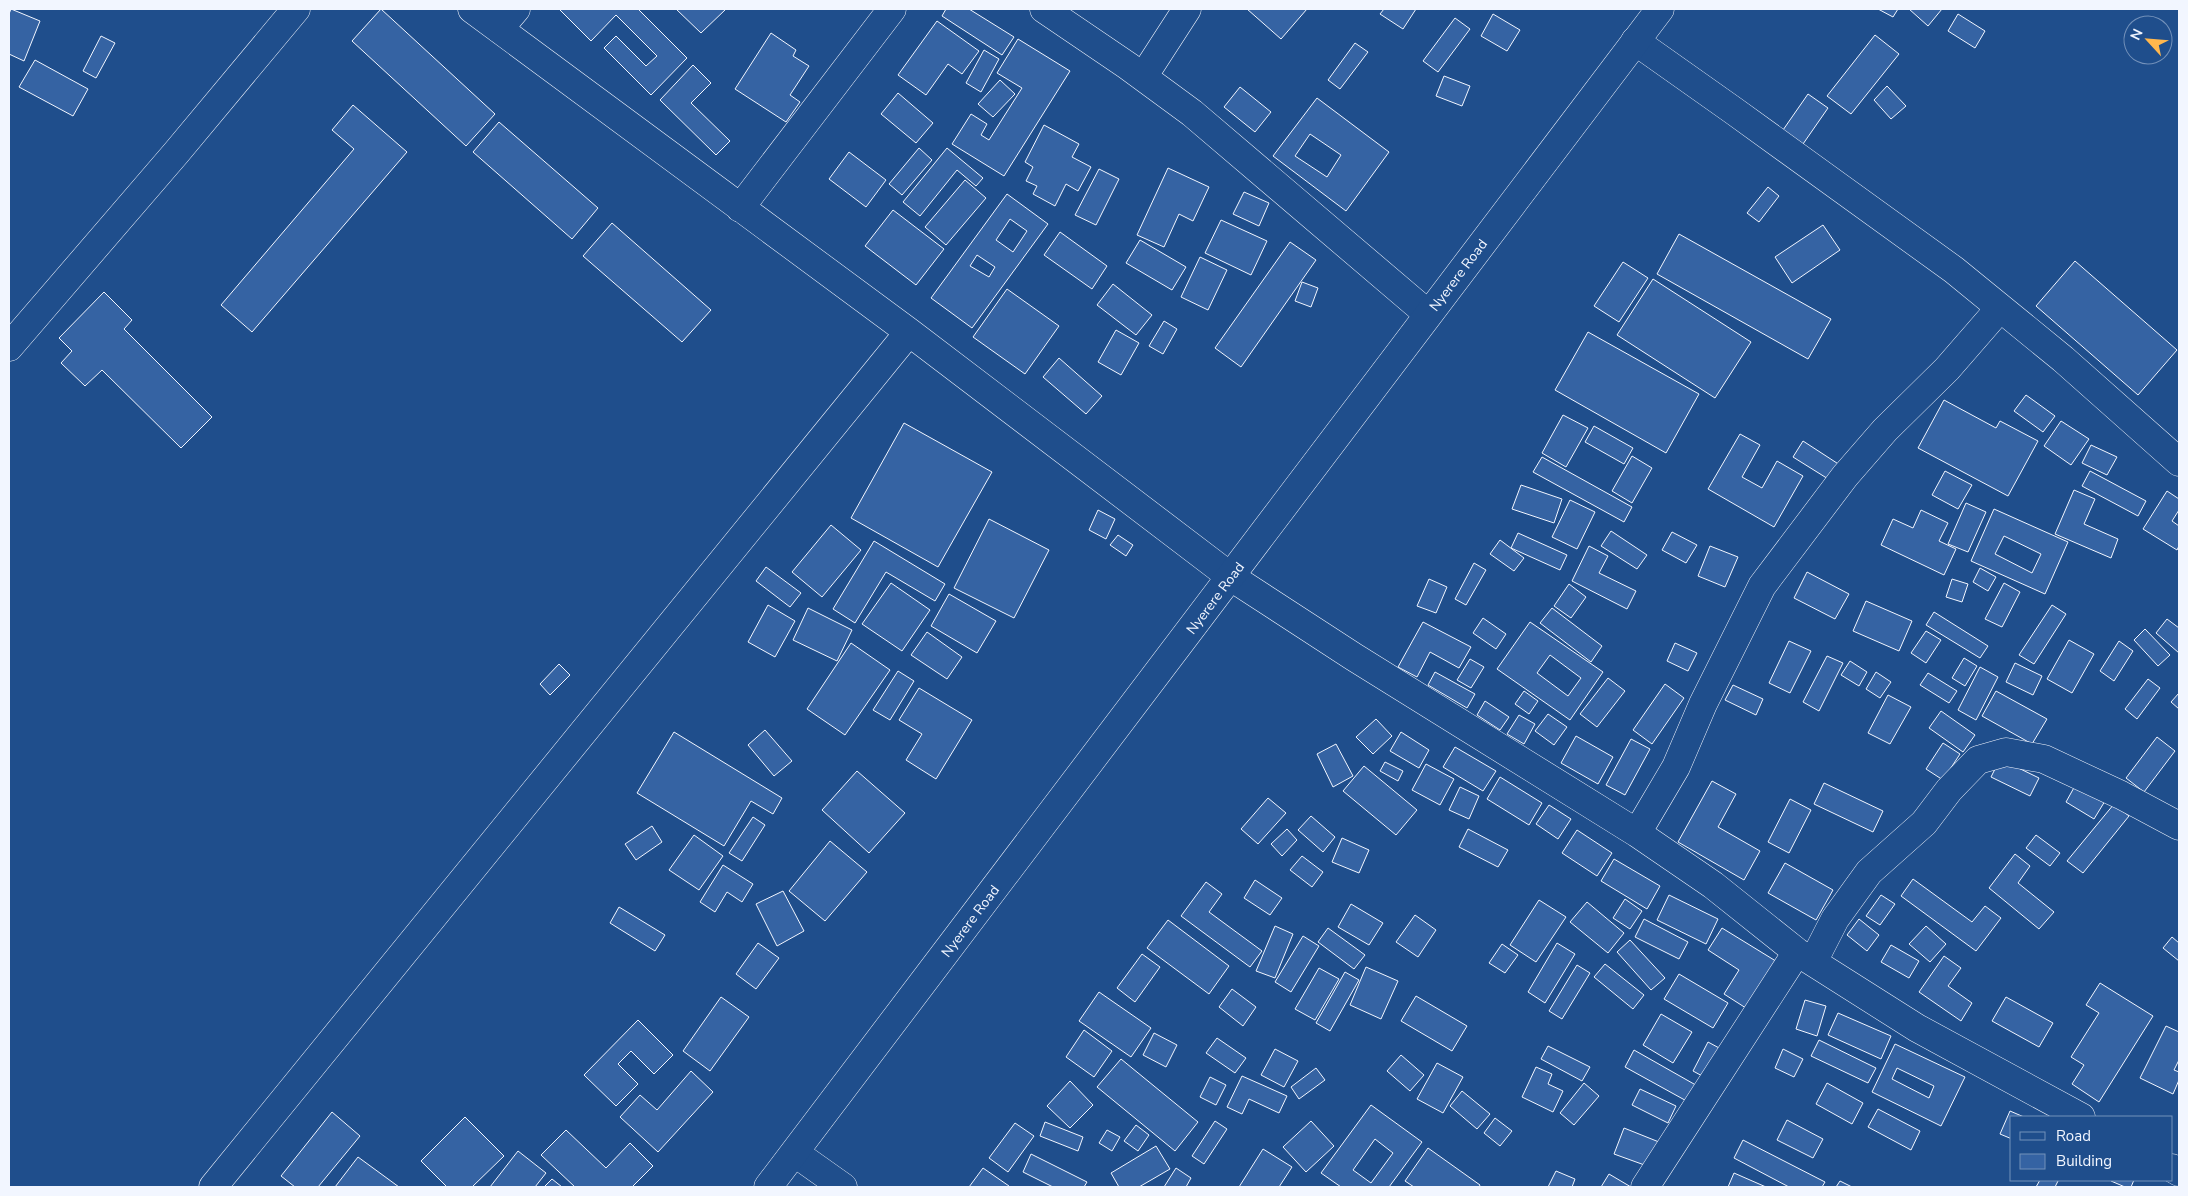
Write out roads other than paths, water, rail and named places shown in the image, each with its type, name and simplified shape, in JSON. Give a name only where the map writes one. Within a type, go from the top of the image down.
[{"type":"main road","points":[[9,347],[176,153],[296,9]]},
{"type":"main road","points":[[472,9],[508,19],[740,208],[909,332],[1231,577],[1354,657],[1637,833],[1713,885],[1805,957],[1917,1028],[2078,1116]]},
{"type":"main road","points":[[740,208],[892,9]]},
{"type":"main road","points":[[1044,9],[1143,77],[1227,143],[1428,314]]},
{"type":"main road","points":[[1143,77],[1187,9]]},
{"type":"main road","name":"Nyerere Road","points":[[768,1187],[1660,9]]},
{"type":"main road","points":[[1635,42],[1954,270],[2083,377],[2179,462]]},
{"type":"main road","points":[[1637,833],[1676,767],[1703,704],[1762,586],[1845,476],[1885,430],[1947,369],[2000,308]]},
{"type":"main road","points":[[213,1187],[909,332]]},
{"type":"main road","points":[[1644,1187],[1805,957],[1869,872],[1924,822],[1978,760],[2006,752],[2044,759],[2121,795],[2179,826]]},
{"type":"main road","points":[[795,1153],[843,1187]]}]
